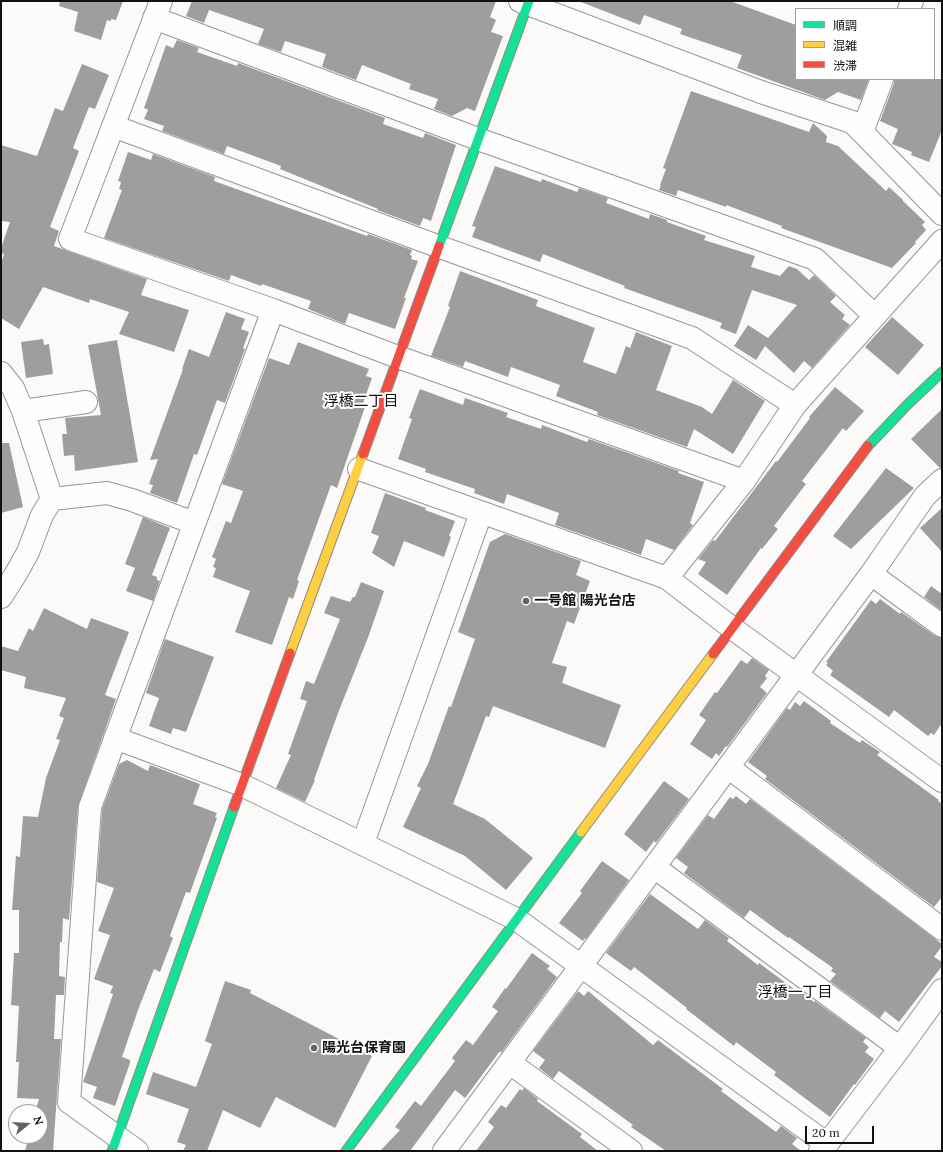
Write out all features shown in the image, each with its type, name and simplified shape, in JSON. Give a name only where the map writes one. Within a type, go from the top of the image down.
[{"type":"street","points":[[114,1144],[242,785],[359,469],[398,357],[440,247],[525,2],[761,92],[852,122],[942,214]]},
{"type":"street","points":[[744,481],[398,357],[273,310],[70,239],[158,10],[478,139],[815,259],[875,316]]},
{"type":"street","points":[[862,132],[882,80]]},
{"type":"street","points":[[113,126],[692,338],[796,405]]},
{"type":"street","points":[[667,578],[744,481],[796,405],[942,241]]},
{"type":"street","points":[[137,1151],[114,1144],[69,1102],[90,807],[273,310]]},
{"type":"street","points":[[346,1151],[516,919],[867,448],[908,404],[942,372]]},
{"type":"street","points":[[1,373],[13,388],[23,411],[52,499],[42,516],[28,552],[1,597]]},
{"type":"street","points":[[23,411],[86,402]]},
{"type":"street","points":[[359,469],[667,578],[732,628],[942,781]]},
{"type":"street","points":[[444,1151],[871,574],[925,496],[942,480]]},
{"type":"street","points":[[52,499],[107,493],[132,500],[194,523]]},
{"type":"street","points":[[363,843],[481,513]]},
{"type":"street","points":[[871,574],[942,626]]},
{"type":"street","points":[[115,738],[242,785],[516,919],[824,1147],[900,1048],[942,990]]},
{"type":"street","points":[[728,767],[942,929]]},
{"type":"street","points":[[654,868],[900,1048]]},
{"type":"street","points":[[510,1063],[632,1151]]},
{"type":"building","points":[[60,1],[123,1],[116,20],[107,20],[101,40],[74,31],[78,12],[59,6]]},
{"type":"building","points":[[192,1],[496,1],[490,17],[496,20],[491,32],[503,36],[475,111],[467,108],[452,116],[434,109],[438,99],[409,89],[411,84],[362,65],[356,80],[322,67],[326,54],[285,41],[281,52],[258,44],[264,29],[209,10],[204,23],[186,16]]},
{"type":"building","points":[[730,1],[795,25],[795,80],[869,80],[861,100],[838,92],[825,100],[737,68],[742,55],[680,34],[682,29],[644,15],[640,25],[581,2]]},
{"type":"building","points":[[177,40],[199,48],[197,52],[237,66],[238,63],[385,118],[383,124],[423,138],[425,133],[456,145],[431,221],[423,218],[420,226],[377,210],[378,209],[280,169],[281,166],[227,146],[224,154],[162,131],[164,126],[144,119],[148,110],[144,108],[166,45],[173,48]]},
{"type":"building","points":[[82,64],[109,75],[95,109],[89,107],[73,148],[79,151],[50,227],[59,231],[54,246],[147,279],[141,295],[189,310],[174,352],[119,334],[129,312],[90,299],[89,303],[43,287],[19,329],[1,318],[1,264],[4,254],[1,253],[1,248],[10,222],[1,221],[1,145],[37,156],[55,108],[63,111]]},
{"type":"building","points":[[942,79],[942,130],[929,162],[911,155],[912,152],[892,144],[898,129],[880,121],[894,80]]},
{"type":"building","points":[[691,91],[809,132],[813,123],[827,136],[826,142],[838,146],[886,191],[889,187],[903,200],[925,222],[922,225],[926,230],[915,242],[916,243],[892,268],[781,228],[782,226],[726,205],[726,207],[678,190],[676,196],[659,190],[666,169],[663,168]]},
{"type":"building","points":[[128,152],[151,160],[153,154],[215,177],[214,181],[367,236],[368,234],[412,250],[410,255],[412,256],[411,259],[418,261],[404,298],[406,298],[395,329],[349,313],[345,324],[308,309],[311,301],[231,275],[229,281],[104,238],[122,190],[119,189],[121,182],[118,181]]},
{"type":"building","points":[[495,166],[541,182],[542,179],[577,192],[579,188],[608,198],[606,203],[649,219],[650,214],[667,220],[667,222],[706,236],[704,240],[755,256],[751,267],[780,276],[789,266],[797,269],[809,280],[814,275],[836,296],[830,302],[845,315],[842,319],[850,325],[812,368],[804,361],[794,373],[765,346],[756,360],[734,346],[748,325],[768,338],[797,305],[752,290],[736,334],[720,328],[722,323],[624,288],[625,286],[543,254],[540,262],[472,237],[476,227],[472,226]]},
{"type":"building","points":[[460,271],[538,300],[536,306],[595,328],[583,362],[616,374],[626,346],[630,348],[636,332],[672,346],[656,390],[702,407],[712,414],[733,380],[765,401],[733,454],[694,429],[687,447],[597,415],[598,412],[556,396],[560,385],[511,367],[508,377],[465,361],[463,367],[431,356],[450,307],[448,306]]},
{"type":"building","points":[[226,312],[245,319],[241,329],[249,332],[243,348],[245,349],[225,403],[217,400],[197,455],[194,454],[177,503],[150,493],[153,485],[149,484],[158,459],[150,460],[189,349],[209,357]]},
{"type":"building","points":[[892,317],[924,345],[898,375],[865,347]]},
{"type":"building","points":[[43,339],[44,345],[49,344],[53,374],[26,378],[21,342]]},
{"type":"building","points":[[117,340],[138,462],[75,471],[74,455],[64,456],[62,434],[67,434],[65,418],[101,415],[88,345]]},
{"type":"building","points":[[298,342],[369,369],[366,376],[372,378],[362,406],[365,407],[337,488],[331,485],[297,580],[299,581],[293,599],[289,597],[272,645],[235,632],[250,591],[213,577],[216,568],[213,567],[216,559],[212,557],[226,521],[231,523],[243,491],[222,484],[269,358],[289,365]]},
{"type":"building","points":[[835,387],[864,411],[846,431],[843,428],[802,481],[806,484],[774,526],[778,529],[762,549],[761,548],[727,595],[698,574],[706,562],[698,559],[713,540],[715,541],[776,461],[777,462],[810,418],[809,417]]},
{"type":"building","points":[[420,389],[463,405],[465,398],[508,413],[506,417],[541,429],[542,425],[587,442],[589,439],[679,471],[678,473],[704,482],[690,523],[693,525],[674,550],[646,539],[641,555],[555,525],[559,513],[507,494],[504,504],[474,493],[475,489],[425,472],[426,469],[398,459],[412,419],[409,418]]},
{"type":"building","points":[[942,409],[942,468],[940,468],[911,439]]},
{"type":"building","points":[[1,443],[9,443],[23,507],[1,513]]},
{"type":"building","points":[[886,468],[914,488],[851,549],[833,536]]},
{"type":"building","points":[[385,493],[426,508],[425,510],[455,521],[449,536],[451,537],[444,557],[404,541],[394,567],[372,553],[379,536],[371,533]]},
{"type":"building","points":[[942,508],[942,552],[920,528]]},
{"type":"building","points":[[143,517],[170,528],[152,575],[157,577],[157,580],[160,581],[153,601],[126,591],[135,568],[125,564]]},
{"type":"building","points":[[505,534],[581,561],[576,575],[590,581],[574,624],[567,621],[552,663],[567,667],[562,683],[621,705],[605,748],[493,706],[489,717],[486,716],[453,804],[485,819],[533,858],[506,890],[465,856],[403,827],[421,788],[417,786],[428,764],[449,706],[451,707],[475,639],[458,632],[490,542]]},
{"type":"building","points":[[361,582],[384,591],[369,635],[338,713],[315,780],[305,802],[276,788],[291,755],[288,754],[307,701],[300,699],[306,681],[314,684],[340,619],[324,613],[331,596],[350,602],[353,597],[355,597]]},
{"type":"building","points":[[931,586],[942,594],[942,611],[924,597]]},
{"type":"building","points":[[880,599],[900,614],[901,612],[935,636],[942,638],[942,723],[934,735],[931,733],[928,736],[894,710],[889,717],[830,675],[833,671],[826,665],[828,663],[826,662],[871,600],[876,604]]},
{"type":"building","points":[[44,608],[87,629],[91,618],[129,632],[105,695],[116,699],[78,806],[69,920],[63,918],[62,942],[60,942],[59,976],[65,977],[64,995],[56,995],[54,1039],[61,1039],[53,1151],[25,1151],[27,1144],[48,1144],[48,1104],[37,1104],[39,1099],[17,1098],[19,1062],[16,1062],[19,1006],[11,1005],[14,953],[19,953],[19,910],[12,910],[16,856],[20,857],[23,816],[38,817],[46,778],[60,740],[56,739],[64,718],[59,716],[66,698],[24,688],[26,677],[1,670],[1,646],[18,651],[29,628],[33,631]]},
{"type":"building","points":[[165,639],[214,657],[186,732],[173,728],[171,734],[149,726],[159,698],[146,693]]},
{"type":"building","points":[[752,658],[769,670],[765,676],[767,678],[760,687],[767,693],[727,747],[726,746],[719,756],[716,753],[712,759],[690,744],[706,720],[699,715],[715,692],[717,693],[741,660],[747,664]]},
{"type":"building","points":[[804,701],[831,721],[830,723],[860,743],[862,740],[880,752],[877,755],[939,800],[938,801],[942,804],[942,897],[934,907],[765,779],[767,776],[748,762],[787,708],[790,710],[795,702],[800,706]]},
{"type":"building","points":[[127,760],[148,771],[150,765],[200,784],[193,804],[217,813],[215,817],[217,818],[190,893],[186,892],[170,936],[173,938],[160,972],[154,969],[138,1010],[122,1057],[130,1060],[130,1063],[115,1106],[93,1098],[97,1087],[83,1082],[113,994],[110,993],[113,986],[94,979],[110,935],[98,931],[114,888],[97,882],[102,810],[119,764]]},
{"type":"building","points":[[664,781],[689,799],[656,843],[654,841],[646,852],[624,834]]},
{"type":"building","points":[[736,796],[746,804],[750,799],[942,944],[934,957],[942,962],[942,966],[899,1022],[885,1011],[880,1018],[830,981],[836,974],[831,971],[833,968],[750,910],[744,918],[684,873],[688,867],[676,858],[708,815],[714,819],[730,797],[733,799]]},
{"type":"building","points":[[602,861],[629,880],[583,941],[559,923],[582,893],[580,891]]},
{"type":"building","points":[[650,894],[698,929],[705,920],[729,938],[727,941],[758,965],[759,963],[798,992],[799,990],[866,1038],[863,1042],[869,1047],[865,1052],[874,1059],[830,1117],[774,1075],[776,1072],[736,1042],[734,1046],[634,967],[631,971],[606,953]]},
{"type":"building","points":[[532,953],[550,966],[547,969],[557,977],[501,1053],[500,1051],[465,1098],[455,1090],[410,1151],[380,1151],[400,1130],[395,1127],[415,1101],[421,1106],[455,1061],[452,1058],[466,1040],[473,1045],[498,1011],[492,1007]]},
{"type":"building","points":[[225,981],[251,990],[250,993],[372,1056],[335,1128],[276,1097],[260,1128],[223,1110],[207,1151],[183,1151],[186,1145],[177,1142],[189,1109],[146,1094],[153,1072],[196,1087],[212,1044],[205,1041]]},
{"type":"building","points":[[578,991],[584,996],[588,991],[653,1045],[658,1040],[723,1089],[721,1091],[776,1132],[781,1126],[797,1138],[792,1144],[801,1151],[666,1151],[631,1127],[633,1125],[559,1071],[553,1079],[539,1068],[545,1060],[533,1051]]},
{"type":"building","points":[[524,1088],[538,1099],[537,1101],[582,1134],[580,1137],[598,1151],[476,1151],[494,1127],[488,1122],[501,1105],[506,1108],[520,1089],[522,1091]]},
{"type":"traffic: fast","points":[[439,246],[529,1]]},
{"type":"traffic: fast","points":[[868,446],[908,404],[942,372]]},
{"type":"traffic: fast","points":[[112,1151],[234,807]]},
{"type":"traffic: fast","points":[[346,1151],[581,832]]},
{"type":"traffic: slow","points":[[290,653],[363,454]]},
{"type":"traffic: slow","points":[[581,832],[713,654]]},
{"type":"traffic: jam","points":[[363,454],[439,246]]},
{"type":"traffic: jam","points":[[713,654],[868,446]]},
{"type":"traffic: jam","points":[[234,807],[290,653]]},
{"type":"place","name":"一号館 陽光台店","points":[[526,601]]},
{"type":"place","name":"陽光台保育園","points":[[314,1048]]},
{"type":"district","name":"浮橋二丁目","points":[[361,402]]},
{"type":"district","name":"浮橋一丁目","points":[[795,993]]}]
